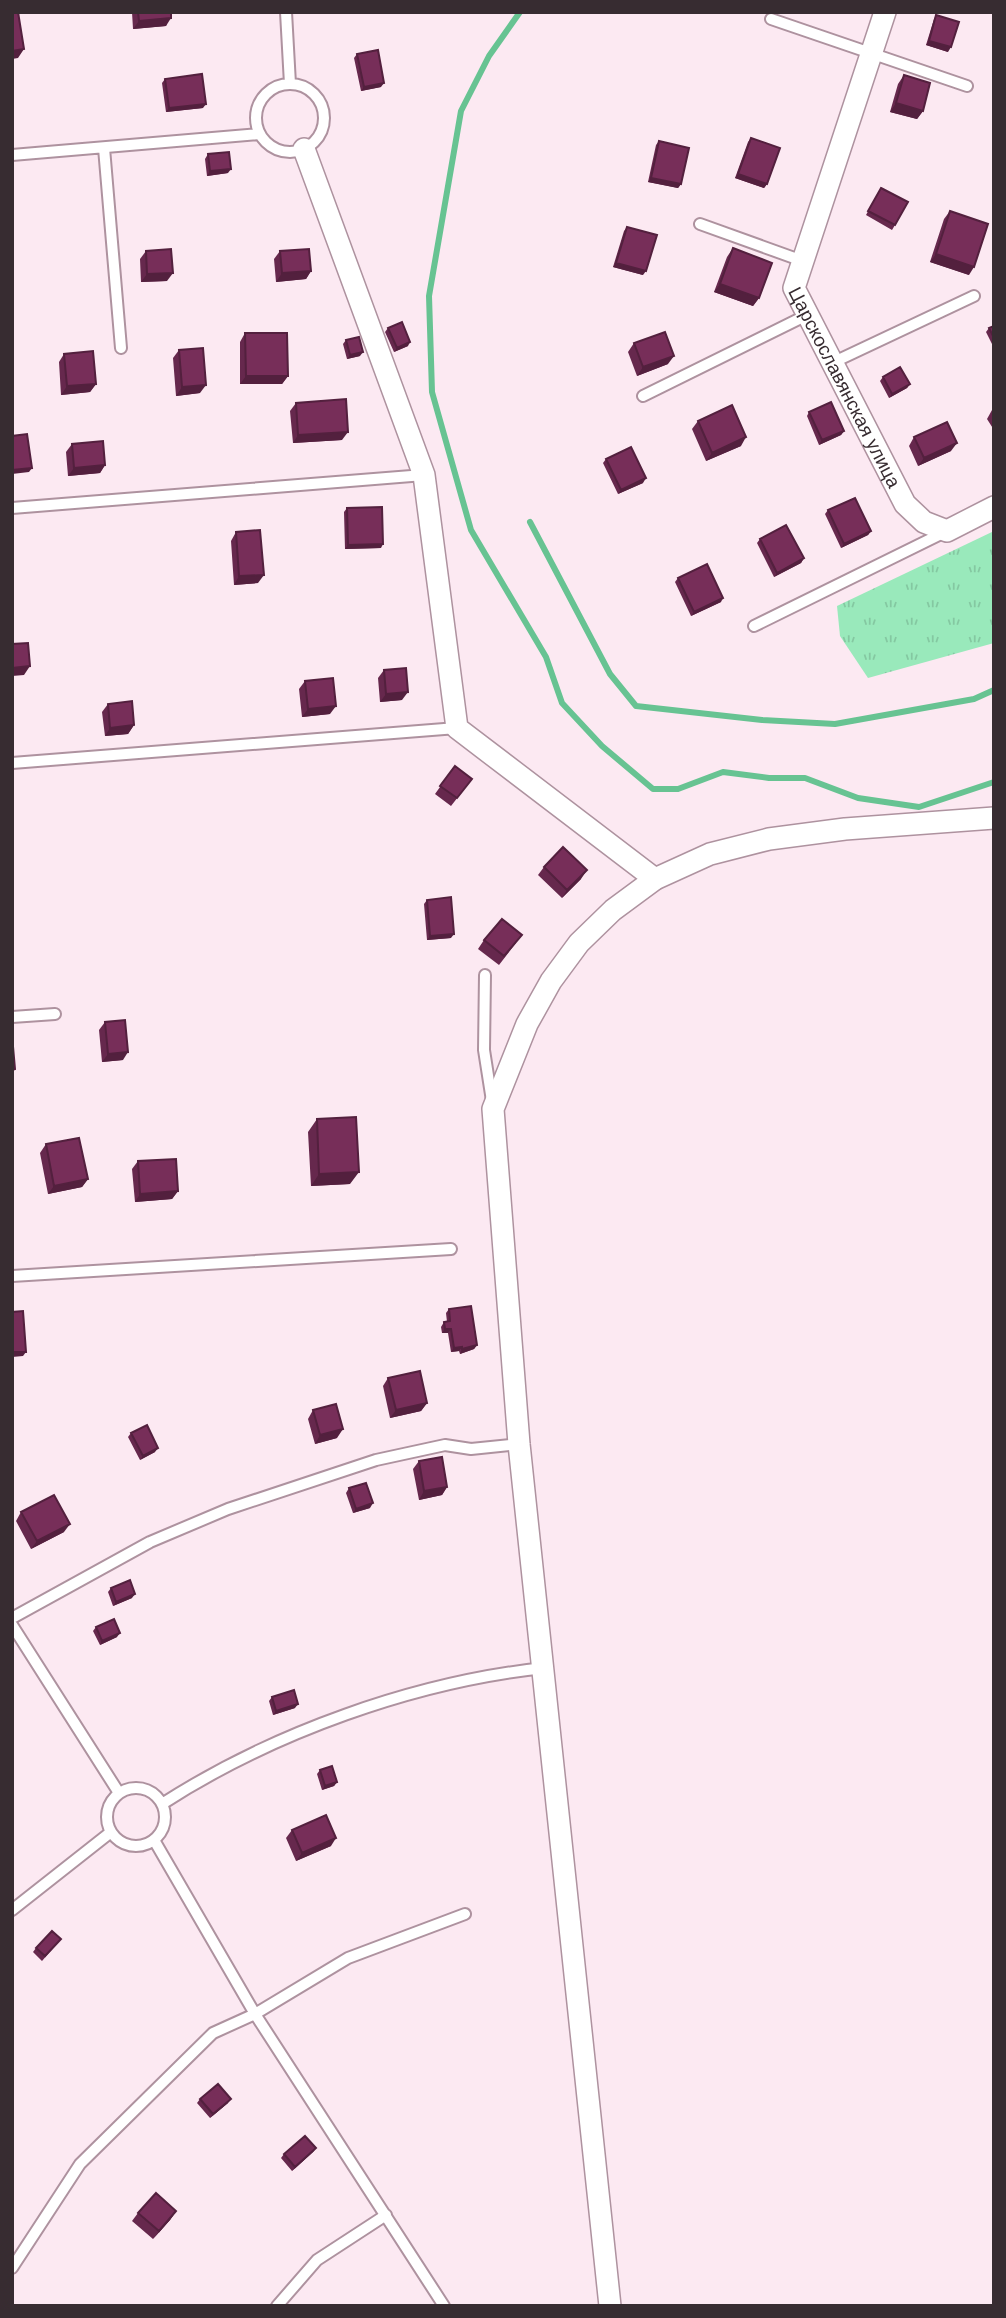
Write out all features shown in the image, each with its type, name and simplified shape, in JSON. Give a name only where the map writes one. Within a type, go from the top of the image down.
[{"type":"street","name":"Царскославянская улица","points":[[886,12],[800,260],[794,288],[905,504],[924,522],[947,531]]},
{"type":"street","points":[[304,149],[424,475],[457,728],[655,879]]},
{"type":"street","points":[[947,531],[994,507]]},
{"type":"street","points":[[610,2306],[519,1444],[493,1109],[527,1024],[551,981],[579,943],[655,879],[710,854],[769,839],[994,818]]},
{"type":"lane","points":[[286,12],[290,84]]},
{"type":"lane","points":[[771,19],[967,86]]},
{"type":"lane","points":[[290,84],[305,87],[317,97],[324,110],[324,126],[317,139],[304,149],[288,152],[272,147],[260,134],[256,117],[261,100],[273,88],[290,84]]},
{"type":"lane","points":[[12,155],[260,134]]},
{"type":"lane","points":[[104,148],[121,348]]},
{"type":"lane","points":[[700,224],[800,260]]},
{"type":"lane","points":[[834,362],[974,296]]},
{"type":"lane","points":[[643,396],[807,315]]},
{"type":"lane","points":[[12,508],[424,475]]},
{"type":"lane","points":[[754,626],[947,531]]},
{"type":"lane","points":[[12,763],[457,728]]},
{"type":"lane","points":[[485,975],[484,1050],[493,1109]]},
{"type":"lane","points":[[12,1017],[55,1014]]},
{"type":"lane","points":[[12,1276],[451,1249]]},
{"type":"lane","points":[[12,1618],[150,1542],[228,1508],[376,1460],[446,1445],[471,1448],[519,1444]]},
{"type":"lane","points":[[12,1625],[119,1793]]},
{"type":"lane","points":[[163,1804],[202,1778],[324,1723],[416,1693],[544,1668]]},
{"type":"lane","points":[[131,1788],[143,1788],[155,1794],[163,1804],[164,1827],[154,1840],[131,1846],[111,1832],[107,1810],[119,1793],[131,1788]]},
{"type":"lane","points":[[12,1910],[111,1832]]},
{"type":"lane","points":[[154,1840],[255,2014],[444,2306]]},
{"type":"lane","points":[[12,2268],[80,2164],[212,2033],[255,2014],[348,1958],[465,1914]]},
{"type":"lane","points":[[277,2306],[317,2260],[386,2215]]},
{"type":"green space","points":[[994,531],[994,643],[868,678],[840,636],[837,606]]},
{"type":"building","points":[[18,12],[24,49],[12,51],[12,13]]},
{"type":"building","points":[[138,12],[171,12],[171,18],[139,21]]},
{"type":"building","points":[[936,15],[959,22],[951,47],[929,41]]},
{"type":"building","points":[[378,50],[384,83],[364,87],[357,54]]},
{"type":"building","points":[[202,74],[206,104],[169,108],[165,79]]},
{"type":"building","points":[[904,75],[930,83],[923,111],[896,103]]},
{"type":"building","points":[[751,138],[780,148],[767,184],[738,174]]},
{"type":"building","points":[[659,141],[689,148],[681,184],[651,178]]},
{"type":"building","points":[[229,152],[231,169],[210,171],[208,154]]},
{"type":"building","points":[[881,188],[908,202],[895,225],[868,211]]},
{"type":"building","points":[[950,211],[988,224],[974,267],[936,254]]},
{"type":"building","points":[[627,227],[657,235],[646,271],[616,263]]},
{"type":"building","points":[[733,248],[772,263],[759,298],[720,284]]},
{"type":"building","points":[[171,249],[173,273],[147,274],[146,251]]},
{"type":"building","points":[[309,249],[311,271],[282,273],[280,251]]},
{"type":"building","points":[[402,322],[410,342],[397,348],[388,328]]},
{"type":"building","points":[[665,332],[674,356],[643,367],[634,343]]},
{"type":"building","points":[[245,333],[287,333],[288,376],[246,376]]},
{"type":"building","points":[[359,337],[363,352],[350,355],[346,340]]},
{"type":"building","points":[[203,348],[206,385],[182,387],[179,350]]},
{"type":"building","points":[[93,351],[96,384],[67,386],[64,354]]},
{"type":"building","points":[[900,367],[910,384],[892,394],[883,377]]},
{"type":"building","points":[[346,399],[348,432],[298,435],[296,403]]},
{"type":"building","points":[[831,402],[844,431],[822,440],[809,412]]},
{"type":"building","points":[[732,405],[746,437],[712,453],[698,421]]},
{"type":"building","points":[[947,422],[957,443],[924,458],[914,437]]},
{"type":"building","points":[[27,434],[32,468],[12,470],[12,436]]},
{"type":"building","points":[[103,441],[105,465],[74,468],[72,444]]},
{"type":"building","points":[[631,447],[646,478],[621,490],[606,459]]},
{"type":"building","points":[[855,498],[871,531],[844,544],[828,510]]},
{"type":"building","points":[[382,507],[383,544],[348,545],[347,508]]},
{"type":"building","points":[[786,525],[804,558],[777,573],[760,539]]},
{"type":"building","points":[[260,530],[264,575],[239,576],[236,532]]},
{"type":"building","points":[[707,564],[723,598],[694,612],[678,578]]},
{"type":"building","points":[[28,643],[30,666],[12,668],[12,644]]},
{"type":"building","points":[[406,668],[408,692],[386,694],[384,670]]},
{"type":"building","points":[[333,678],[336,706],[308,709],[305,681]]},
{"type":"building","points":[[132,701],[134,725],[110,728],[108,704]]},
{"type":"building","points":[[455,766],[472,779],[457,798],[440,786]]},
{"type":"building","points":[[563,847],[587,870],[567,890],[544,867]]},
{"type":"building","points":[[451,897],[454,934],[430,936],[427,900]]},
{"type":"building","points":[[502,919],[522,935],[504,956],[484,940]]},
{"type":"building","points":[[125,1020],[128,1052],[108,1054],[105,1022]]},
{"type":"building","points":[[12,1035],[15,1069],[12,1070]]},
{"type":"building","points":[[356,1117],[359,1172],[319,1174],[317,1119]]},
{"type":"building","points":[[79,1138],[88,1179],[54,1186],[46,1144]]},
{"type":"building","points":[[176,1159],[178,1191],[140,1194],[138,1161]]},
{"type":"building","points":[[471,1306],[477,1345],[454,1348],[451,1329],[445,1329],[444,1322],[450,1321],[449,1309]]},
{"type":"building","points":[[23,1311],[26,1352],[12,1352],[12,1312]]},
{"type":"building","points":[[420,1371],[427,1403],[396,1410],[388,1378]]},
{"type":"building","points":[[336,1404],[343,1429],[320,1435],[313,1410]]},
{"type":"building","points":[[147,1425],[158,1448],[143,1456],[131,1433]]},
{"type":"building","points":[[442,1457],[447,1487],[424,1491],[419,1461]]},
{"type":"building","points":[[366,1483],[373,1503],[356,1509],[349,1488]]},
{"type":"building","points":[[54,1495],[70,1524],[37,1541],[21,1512]]},
{"type":"building","points":[[130,1580],[135,1594],[116,1602],[111,1588]]},
{"type":"building","points":[[114,1619],[120,1633],[102,1641],[96,1627]]},
{"type":"building","points":[[294,1690],[298,1704],[276,1711],[272,1697]]},
{"type":"building","points":[[332,1766],[337,1782],[325,1786],[320,1770]]},
{"type":"building","points":[[326,1815],[336,1838],[302,1853],[292,1830]]},
{"type":"building","points":[[52,1931],[61,1939],[45,1956],[36,1948]]},
{"type":"building","points":[[218,2084],[231,2099],[213,2114],[200,2099]]},
{"type":"building","points":[[305,2136],[316,2148],[295,2167],[284,2154]]},
{"type":"building","points":[[156,2193],[176,2211],[159,2231],[138,2213]]},
{"type":"waterway","points":[[520,12],[489,56],[461,111],[429,296],[432,392],[471,530],[546,657],[562,703],[602,746],[653,789],[678,789],[723,772],[769,778],[805,778],[858,798],[919,807],[994,782]]},
{"type":"waterway","points":[[530,522],[610,674],[636,706],[762,720],[835,724],[974,699],[994,690]]}]
